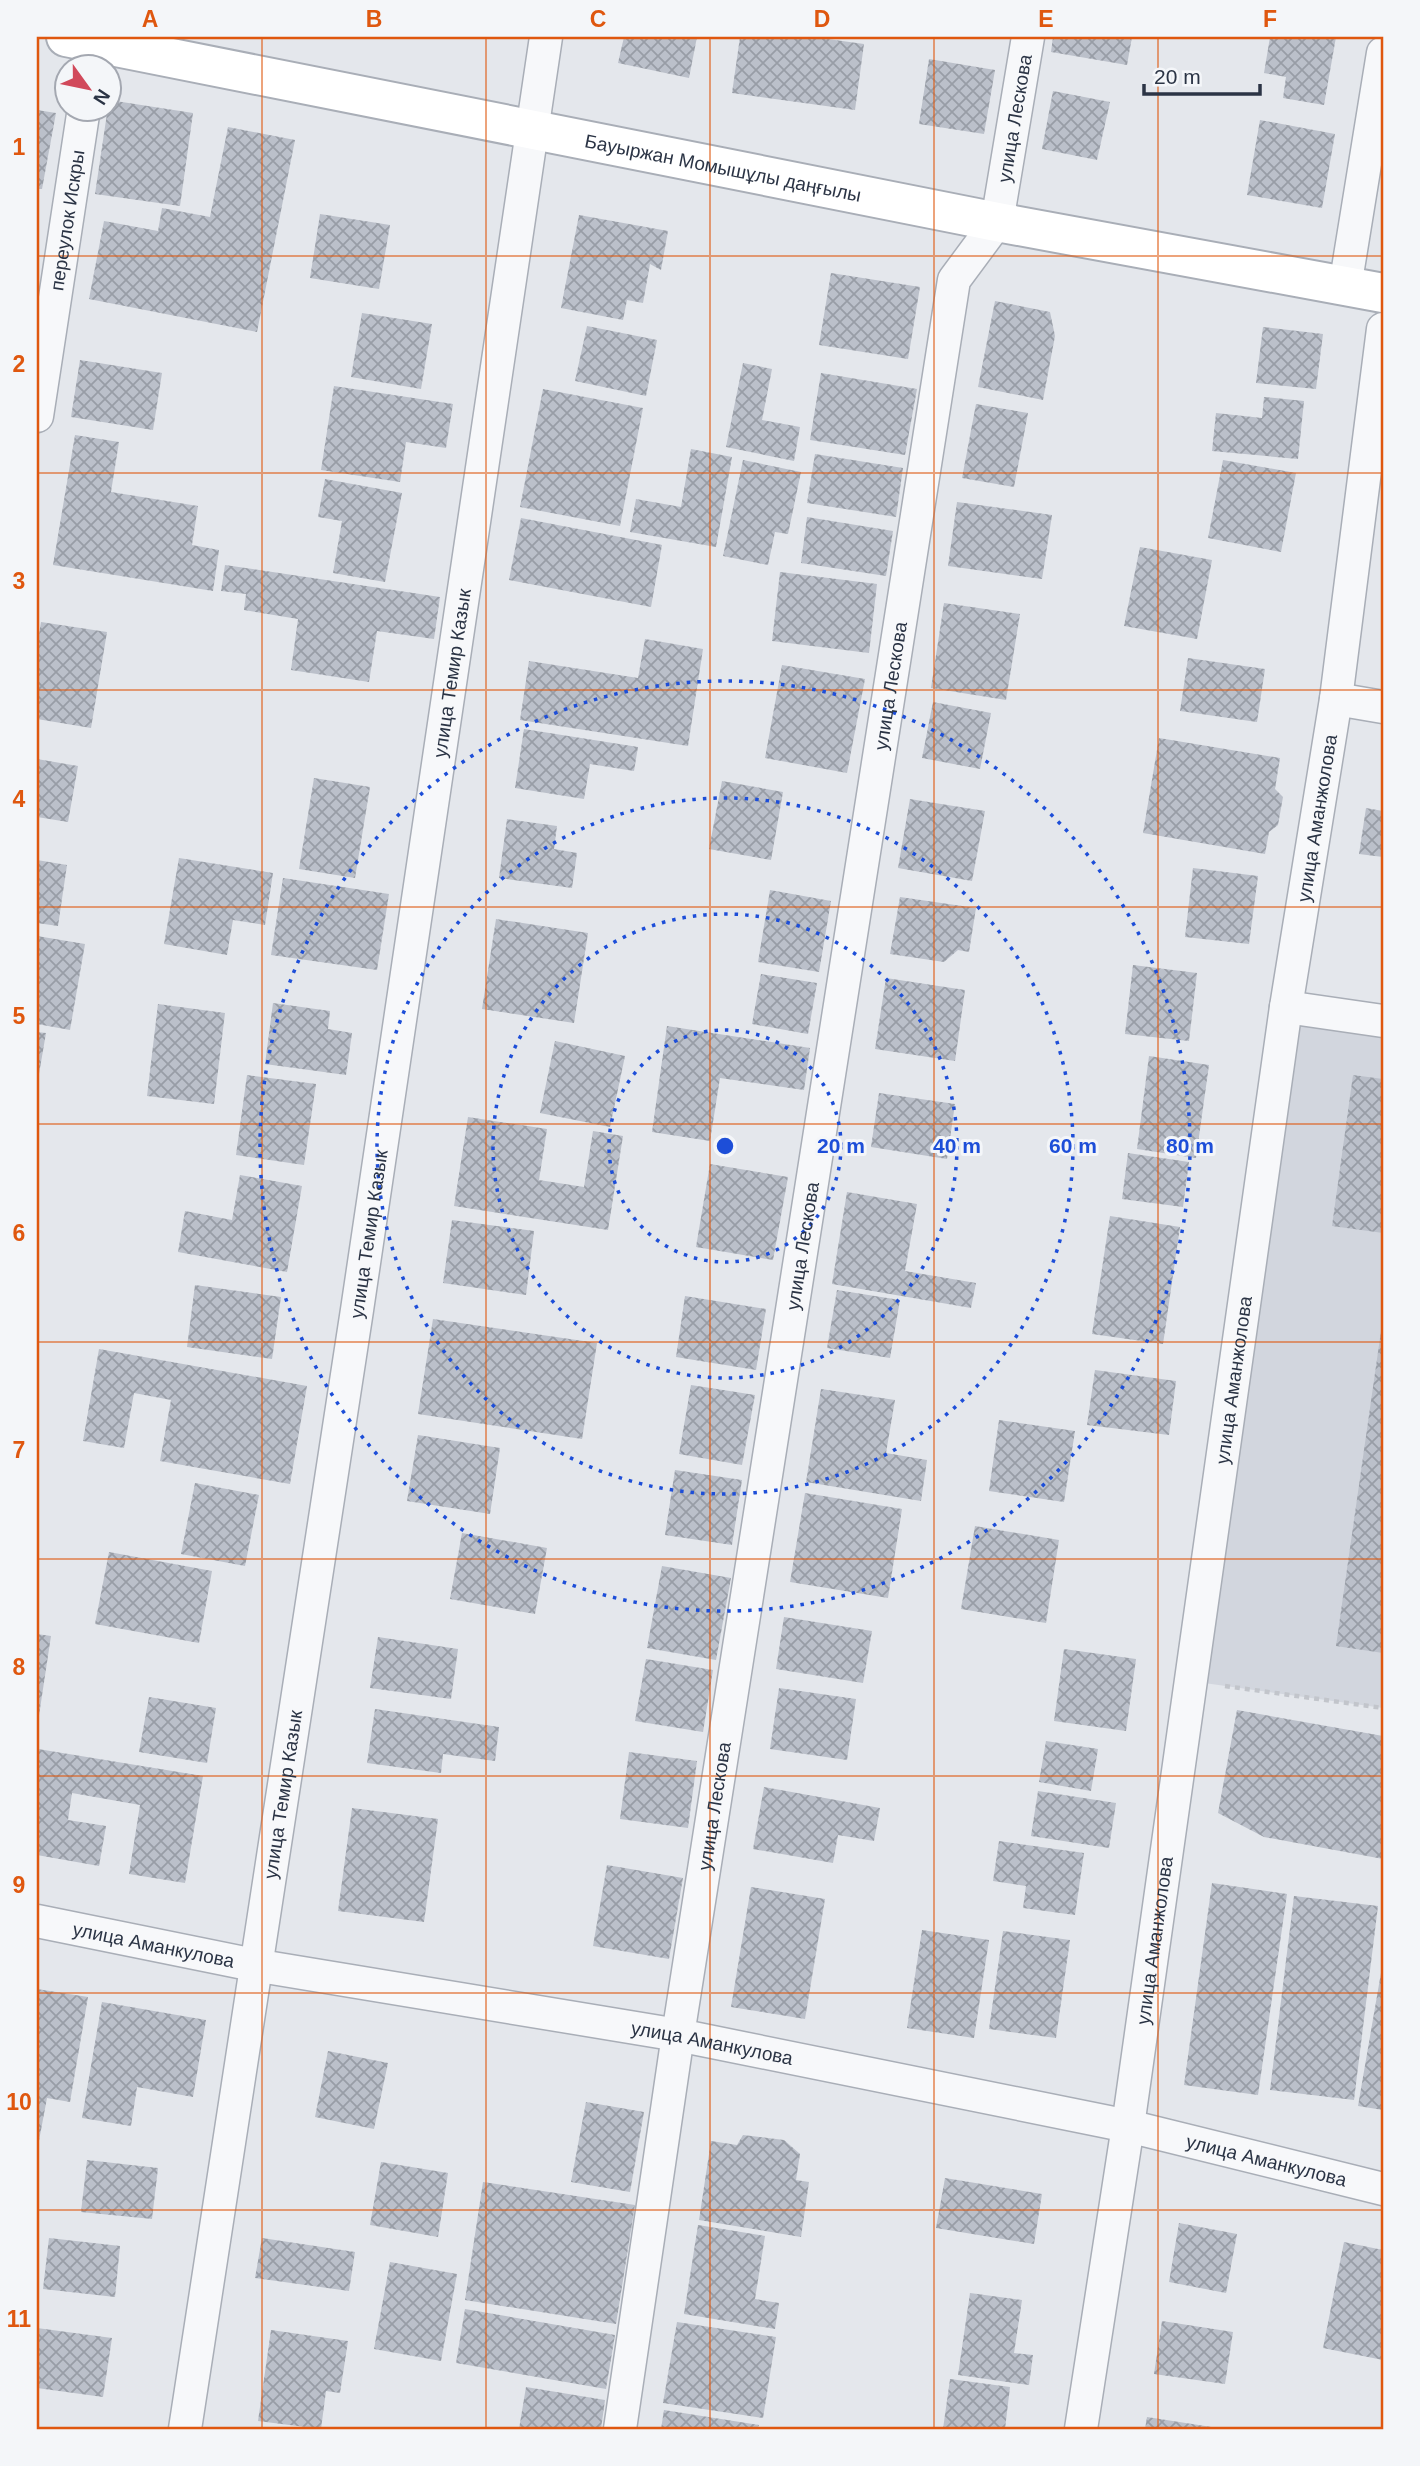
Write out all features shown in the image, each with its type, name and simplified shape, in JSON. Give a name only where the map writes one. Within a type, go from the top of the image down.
[{"type":"main road","name":"Бауыржан Момышұлы даңғылы","points":[[86,46],[997,222],[1383,293]]},
{"type":"street","name":"улица Темир Казык","points":[[185,2429],[254,1965],[361,1283],[545,37]]},
{"type":"street","name":"улица Лескова","points":[[620,2429],[678,2035],[954,280],[997,222],[1028,37]]},
{"type":"street","points":[[1345,287],[1383,53]]},
{"type":"street","name":"переулок Искры","points":[[37,416],[82,122]]},
{"type":"street","name":"улица Аманжолова","points":[[1081,2429],[1128,2126],[1286,1007],[1336,699],[1383,329]]},
{"type":"street","points":[[1336,699],[1383,707]]},
{"type":"street","points":[[1286,1007],[1383,1021]]},
{"type":"street","name":"улица Аманкулова","points":[[37,1921],[254,1965],[678,2035],[1128,2126],[1383,2189]]},
{"type":"path","points":[[1190,1681],[1383,1708]]},
{"type":"shaded area","points":[[1286,1007],[1383,1021],[1383,1708],[1190,1681]]},
{"type":"building","points":[[624,37],[697,37],[689,78],[618,63]]},
{"type":"building","points":[[740,37],[813,37],[864,44],[855,110],[732,93]]},
{"type":"building","points":[[1053,37],[1132,37],[1127,65],[1051,52]]},
{"type":"building","points":[[1270,37],[1336,37],[1324,105],[1283,98],[1286,77],[1264,73]]},
{"type":"building","points":[[929,59],[995,70],[984,134],[919,124]]},
{"type":"building","points":[[1053,91],[1110,102],[1097,160],[1042,149]]},
{"type":"building","points":[[122,102],[193,113],[180,206],[95,194],[106,122],[122,122]]},
{"type":"building","points":[[37,110],[52,112],[52,122],[54,122],[42,189],[37,189]]},
{"type":"building","points":[[1260,120],[1335,134],[1322,208],[1247,195]]},
{"type":"building","points":[[228,127],[295,140],[257,332],[89,299],[104,221],[158,231],[162,208],[210,217]]},
{"type":"building","points":[[320,214],[390,225],[379,289],[310,278]]},
{"type":"building","points":[[579,215],[668,231],[661,270],[650,264],[643,303],[627,300],[623,320],[561,308]]},
{"type":"building","points":[[831,273],[920,287],[908,359],[819,345]]},
{"type":"building","points":[[995,301],[1050,312],[1055,336],[1043,400],[978,387]]},
{"type":"building","points":[[362,313],[432,324],[421,389],[351,377]]},
{"type":"building","points":[[587,326],[657,340],[646,396],[575,381]]},
{"type":"building","points":[[1263,327],[1323,334],[1316,389],[1256,383]]},
{"type":"building","points":[[80,360],[162,373],[153,430],[71,417]]},
{"type":"building","points":[[743,363],[772,369],[762,420],[800,427],[794,461],[726,447]]},
{"type":"building","points":[[821,373],[917,389],[905,455],[810,440]]},
{"type":"building","points":[[334,386],[453,404],[446,448],[406,442],[400,482],[321,470]]},
{"type":"building","points":[[543,389],[643,408],[620,526],[520,507]]},
{"type":"building","points":[[1264,397],[1304,401],[1298,459],[1212,451],[1216,413],[1262,418]]},
{"type":"building","points":[[976,404],[1028,413],[1014,487],[962,478]]},
{"type":"building","points":[[75,435],[119,442],[111,492],[198,506],[192,545],[219,550],[213,591],[53,565]]},
{"type":"building","points":[[691,449],[732,457],[716,547],[630,532],[636,499],[681,507]]},
{"type":"building","points":[[815,454],[903,468],[896,517],[807,503]]},
{"type":"building","points":[[743,460],[801,472],[788,534],[775,532],[768,565],[723,556]]},
{"type":"building","points":[[1223,460],[1296,473],[1281,552],[1208,538]]},
{"type":"building","points":[[325,479],[402,493],[385,582],[333,573],[342,521],[318,517]]},
{"type":"building","points":[[957,502],[1052,515],[1042,579],[948,566]]},
{"type":"building","points":[[807,517],[893,531],[886,576],[801,563]]},
{"type":"building","points":[[521,518],[662,545],[651,607],[509,580]]},
{"type":"building","points":[[1140,547],[1212,560],[1197,639],[1124,626]]},
{"type":"building","points":[[225,565],[440,597],[434,639],[377,631],[369,682],[291,670],[298,619],[244,610],[246,594],[221,591]]},
{"type":"building","points":[[780,572],[877,584],[869,653],[772,641]]},
{"type":"building","points":[[944,603],[1020,614],[1006,700],[931,688]]},
{"type":"building","points":[[41,622],[107,632],[91,728],[37,719],[37,647]]},
{"type":"building","points":[[645,639],[703,649],[688,746],[520,720],[529,661],[638,678]]},
{"type":"building","points":[[1188,658],[1265,669],[1257,722],[1180,711]]},
{"type":"building","points":[[782,665],[865,679],[847,773],[765,758]]},
{"type":"building","points":[[933,702],[991,713],[980,769],[922,758]]},
{"type":"building","points":[[524,729],[638,747],[634,771],[590,764],[584,799],[515,788]]},
{"type":"building","points":[[1159,738],[1280,758],[1275,789],[1283,797],[1278,825],[1269,832],[1265,854],[1143,833]]},
{"type":"building","points":[[37,759],[78,766],[68,822],[37,817]]},
{"type":"building","points":[[314,778],[370,787],[355,878],[299,869]]},
{"type":"building","points":[[722,781],[783,792],[771,860],[709,849]]},
{"type":"building","points":[[910,799],[985,811],[972,881],[898,868]]},
{"type":"building","points":[[1366,808],[1383,811],[1383,857],[1359,854]]},
{"type":"building","points":[[507,819],[557,826],[554,849],[577,853],[572,888],[499,878]]},
{"type":"building","points":[[179,858],[273,873],[265,925],[233,920],[227,955],[164,944]]},
{"type":"building","points":[[37,860],[67,865],[58,926],[37,923]]},
{"type":"building","points":[[1193,868],[1258,876],[1249,944],[1185,937]]},
{"type":"building","points":[[283,878],[389,894],[377,970],[271,955]]},
{"type":"building","points":[[770,890],[831,901],[819,972],[758,962]]},
{"type":"building","points":[[900,897],[976,908],[969,952],[958,950],[944,962],[890,954]]},
{"type":"building","points":[[496,919],[588,933],[574,1023],[482,1009]]},
{"type":"building","points":[[37,936],[85,944],[70,1030],[37,1024]]},
{"type":"building","points":[[1133,965],[1197,973],[1189,1041],[1125,1034]]},
{"type":"building","points":[[761,974],[817,983],[808,1034],[752,1024]]},
{"type":"building","points":[[886,978],[965,990],[955,1061],[875,1049]]},
{"type":"building","points":[[273,1003],[330,1011],[328,1029],[352,1033],[346,1075],[265,1064]]},
{"type":"building","points":[[158,1004],[225,1013],[214,1104],[147,1096]]},
{"type":"building","points":[[667,1026],[810,1048],[804,1090],[720,1078],[710,1141],[652,1132]]},
{"type":"building","points":[[37,1032],[46,1033],[38,1080],[37,1080]]},
{"type":"building","points":[[555,1041],[625,1056],[610,1127],[540,1113]]},
{"type":"building","points":[[1149,1056],[1209,1065],[1196,1158],[1137,1149]]},
{"type":"building","points":[[247,1075],[316,1084],[304,1165],[236,1155]]},
{"type":"building","points":[[1353,1075],[1383,1079],[1383,1233],[1332,1226]]},
{"type":"building","points":[[879,1093],[955,1104],[947,1159],[871,1147]]},
{"type":"building","points":[[468,1117],[547,1129],[539,1180],[584,1187],[593,1131],[623,1136],[608,1230],[454,1206]]},
{"type":"building","points":[[1128,1153],[1189,1162],[1183,1207],[1122,1199]]},
{"type":"building","points":[[710,1164],[788,1177],[773,1260],[696,1247]]},
{"type":"building","points":[[240,1175],[302,1186],[287,1272],[178,1252],[185,1211],[232,1220]]},
{"type":"building","points":[[847,1192],[917,1204],[905,1271],[976,1283],[971,1308],[832,1284]]},
{"type":"building","points":[[1110,1216],[1180,1227],[1163,1344],[1092,1334]]},
{"type":"building","points":[[452,1220],[534,1231],[526,1295],[443,1283]]},
{"type":"building","points":[[195,1285],[281,1297],[272,1359],[187,1347]]},
{"type":"building","points":[[837,1290],[900,1300],[890,1358],[827,1348]]},
{"type":"building","points":[[685,1296],[766,1309],[756,1370],[676,1357]]},
{"type":"building","points":[[433,1319],[597,1343],[582,1439],[418,1414]]},
{"type":"building","points":[[1383,1325],[1383,1653],[1336,1646]]},
{"type":"building","points":[[99,1349],[307,1386],[290,1484],[160,1461],[171,1400],[134,1393],[124,1448],[83,1441]]},
{"type":"building","points":[[1095,1370],[1176,1381],[1169,1435],[1087,1425]]},
{"type":"building","points":[[691,1385],[755,1395],[742,1465],[679,1454]]},
{"type":"building","points":[[821,1389],[895,1400],[886,1453],[927,1460],[921,1501],[806,1482]]},
{"type":"building","points":[[999,1420],[1075,1431],[1064,1502],[989,1491]]},
{"type":"building","points":[[418,1435],[500,1448],[490,1514],[407,1501]]},
{"type":"building","points":[[675,1470],[742,1480],[732,1545],[665,1535]]},
{"type":"building","points":[[195,1483],[259,1495],[245,1566],[181,1554]]},
{"type":"building","points":[[805,1493],[902,1509],[888,1598],[790,1582]]},
{"type":"building","points":[[975,1526],[1059,1540],[1046,1623],[961,1609]]},
{"type":"building","points":[[462,1533],[547,1548],[535,1614],[450,1599]]},
{"type":"building","points":[[109,1552],[212,1571],[199,1643],[95,1624]]},
{"type":"building","points":[[662,1566],[731,1578],[716,1660],[647,1648]]},
{"type":"building","points":[[784,1617],[872,1631],[863,1683],[776,1669]]},
{"type":"building","points":[[37,1634],[51,1636],[38,1722],[37,1722]]},
{"type":"building","points":[[378,1637],[458,1649],[451,1699],[370,1688]]},
{"type":"building","points":[[1064,1649],[1136,1659],[1126,1731],[1054,1721]]},
{"type":"building","points":[[646,1659],[713,1670],[703,1732],[635,1721]]},
{"type":"building","points":[[779,1688],[856,1699],[847,1760],[770,1749]]},
{"type":"building","points":[[149,1697],[216,1708],[207,1763],[139,1752]]},
{"type":"building","points":[[375,1709],[499,1727],[495,1761],[443,1754],[441,1773],[367,1763]]},
{"type":"building","points":[[1237,1710],[1383,1736],[1383,1859],[1264,1837],[1218,1813]]},
{"type":"building","points":[[1046,1741],[1098,1749],[1091,1791],[1039,1782]]},
{"type":"building","points":[[38,1749],[203,1776],[185,1883],[129,1874],[140,1805],[72,1793],[68,1820],[106,1826],[99,1866],[37,1855]]},
{"type":"building","points":[[629,1752],[697,1761],[688,1828],[620,1819]]},
{"type":"building","points":[[764,1787],[880,1808],[874,1841],[838,1835],[833,1863],[753,1849]]},
{"type":"building","points":[[1038,1791],[1116,1803],[1109,1848],[1031,1836]]},
{"type":"building","points":[[352,1808],[438,1819],[424,1922],[338,1911]]},
{"type":"building","points":[[999,1841],[1084,1853],[1075,1915],[1023,1908],[1026,1886],[993,1881]]},
{"type":"building","points":[[607,1865],[683,1878],[669,1959],[593,1946]]},
{"type":"building","points":[[1212,1883],[1287,1894],[1258,2095],[1184,2085]]},
{"type":"building","points":[[751,1887],[825,1899],[805,2019],[731,2007]]},
{"type":"building","points":[[1294,1896],[1378,1906],[1354,2100],[1270,2090]]},
{"type":"building","points":[[922,1930],[989,1940],[974,2038],[907,2028]]},
{"type":"building","points":[[1003,1931],[1070,1940],[1056,2038],[989,2029]]},
{"type":"building","points":[[1383,1967],[1383,2110],[1358,2106]]},
{"type":"building","points":[[37,1989],[88,1997],[70,2102],[47,2098],[38,2146]]},
{"type":"building","points":[[102,2002],[206,2020],[193,2097],[137,2087],[131,2126],[82,2118]]},
{"type":"building","points":[[328,2051],[388,2063],[374,2129],[315,2117]]},
{"type":"building","points":[[586,2102],[644,2112],[630,2192],[571,2182]]},
{"type":"building","points":[[743,2135],[784,2140],[800,2154],[796,2180],[809,2182],[801,2237],[699,2220],[711,2141],[737,2145]]},
{"type":"building","points":[[87,2160],[158,2168],[152,2219],[81,2212]]},
{"type":"building","points":[[381,2162],[448,2173],[438,2237],[370,2225]]},
{"type":"building","points":[[945,2178],[1042,2194],[1034,2244],[936,2228]]},
{"type":"building","points":[[483,2182],[635,2205],[616,2324],[465,2300]]},
{"type":"building","points":[[1179,2223],[1237,2234],[1226,2293],[1169,2282]]},
{"type":"building","points":[[698,2225],[765,2236],[755,2299],[779,2303],[775,2329],[684,2314]]},
{"type":"building","points":[[49,2238],[120,2246],[115,2297],[43,2289]]},
{"type":"building","points":[[262,2238],[355,2252],[349,2291],[255,2278]]},
{"type":"building","points":[[1344,2242],[1383,2250],[1383,2360],[1323,2348]]},
{"type":"building","points":[[390,2262],[457,2274],[441,2361],[374,2349]]},
{"type":"building","points":[[970,2293],[1022,2300],[1014,2353],[1033,2355],[1029,2385],[958,2375]]},
{"type":"building","points":[[465,2309],[615,2335],[606,2389],[456,2363]]},
{"type":"building","points":[[1162,2321],[1233,2332],[1225,2384],[1154,2374]]},
{"type":"building","points":[[677,2322],[776,2337],[763,2418],[663,2403]]},
{"type":"building","points":[[37,2328],[112,2338],[103,2397],[37,2388]]},
{"type":"building","points":[[271,2330],[348,2341],[340,2393],[326,2391],[321,2429],[258,2421]]},
{"type":"building","points":[[950,2379],[1010,2387],[1005,2429],[943,2429]]},
{"type":"building","points":[[526,2387],[605,2400],[601,2429],[519,2429]]},
{"type":"building","points":[[664,2410],[759,2425],[758,2429],[661,2429]]},
{"type":"building","points":[[1147,2417],[1218,2428],[1218,2429],[1145,2429]]}]
